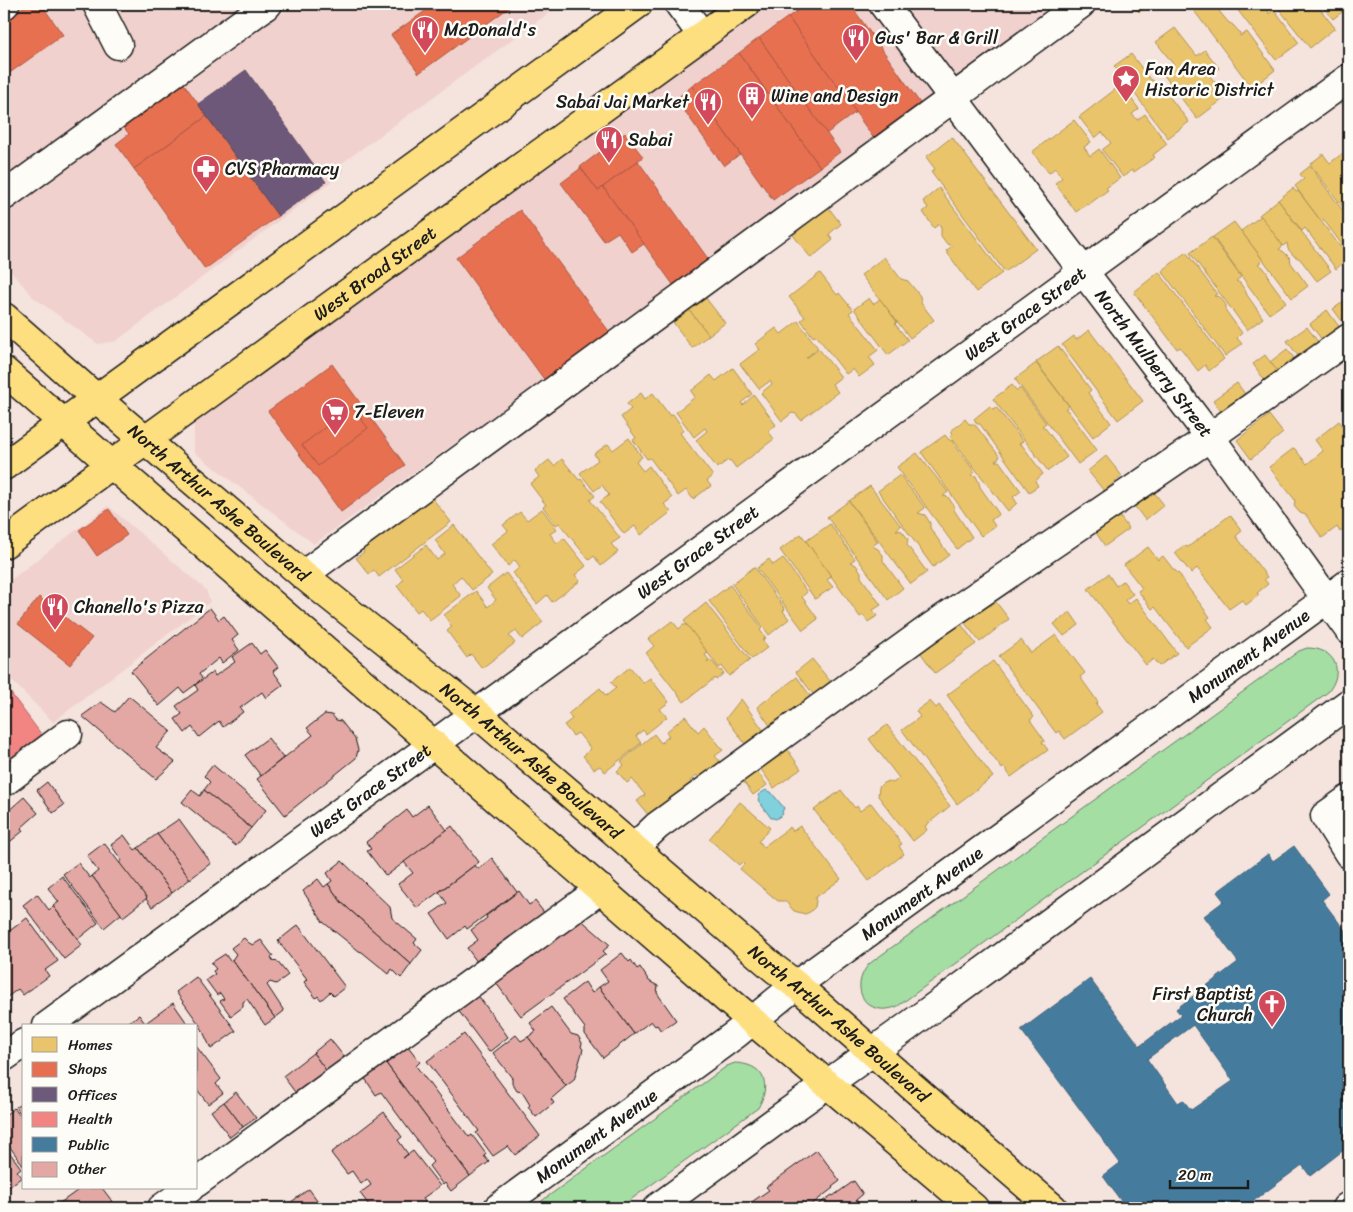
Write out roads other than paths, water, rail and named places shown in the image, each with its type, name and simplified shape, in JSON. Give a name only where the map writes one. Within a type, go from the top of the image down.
[{"type":"main road","points":[[4,466],[638,4]]},
{"type":"main road","name":"West Broad Street","points":[[4,544],[111,464],[746,4]]},
{"type":"main road","name":"North Arthur Ashe Boulevard","points":[[4,317],[303,574],[476,714],[796,985],[1054,1208]]},
{"type":"main road","points":[[4,371],[753,1021],[974,1208]]},
{"type":"street","points":[[97,4],[118,45]]},
{"type":"street","points":[[679,4],[702,35]]},
{"type":"street","name":"North Mulberry Street","points":[[884,4],[1083,272],[1210,436],[1349,630]]},
{"type":"street","points":[[303,574],[1081,4]]},
{"type":"street","points":[[4,196],[258,7]]},
{"type":"street","name":"West Grace Street","points":[[50,1024],[1349,78]]},
{"type":"street","points":[[634,848],[657,826],[931,627],[1210,436],[1349,338]]},
{"type":"street","name":"Monument Avenue","points":[[498,1208],[753,1021],[796,985],[1349,583]]},
{"type":"street","points":[[657,1208],[1349,703]]},
{"type":"street","points":[[4,782],[68,734]]},
{"type":"street","points":[[1349,799],[1325,816],[1349,854]]},
{"type":"street","points":[[198,1182],[601,889]]},
{"type":"street","points":[[4,1057],[22,1044]]},
{"type":"street","points":[[162,1208],[187,1190]]},
{"type":"water","points":[[766,790],[771,792],[784,808],[783,814],[776,819],[771,818],[758,800],[758,795]]},
{"type":"place","name":"McDonald's","points":[[425,54]]},
{"type":"place","name":"Gus' Bar & Grill","points":[[856,62]]},
{"type":"place","name":"Fan Area Historic District","points":[[1126,103]]},
{"type":"place","name":"Wine and Design","points":[[752,120]]},
{"type":"place","name":"Sabai Jai Market","points":[[708,126]]},
{"type":"place","name":"Sabai","points":[[609,164]]},
{"type":"place","name":"CVS Pharmacy","points":[[206,193]]},
{"type":"place","name":"7-Eleven","points":[[335,436]]},
{"type":"place","name":"Chanello's Pizza","points":[[55,631]]},
{"type":"place","name":"First Baptist Church","points":[[1272,1028]]}]
